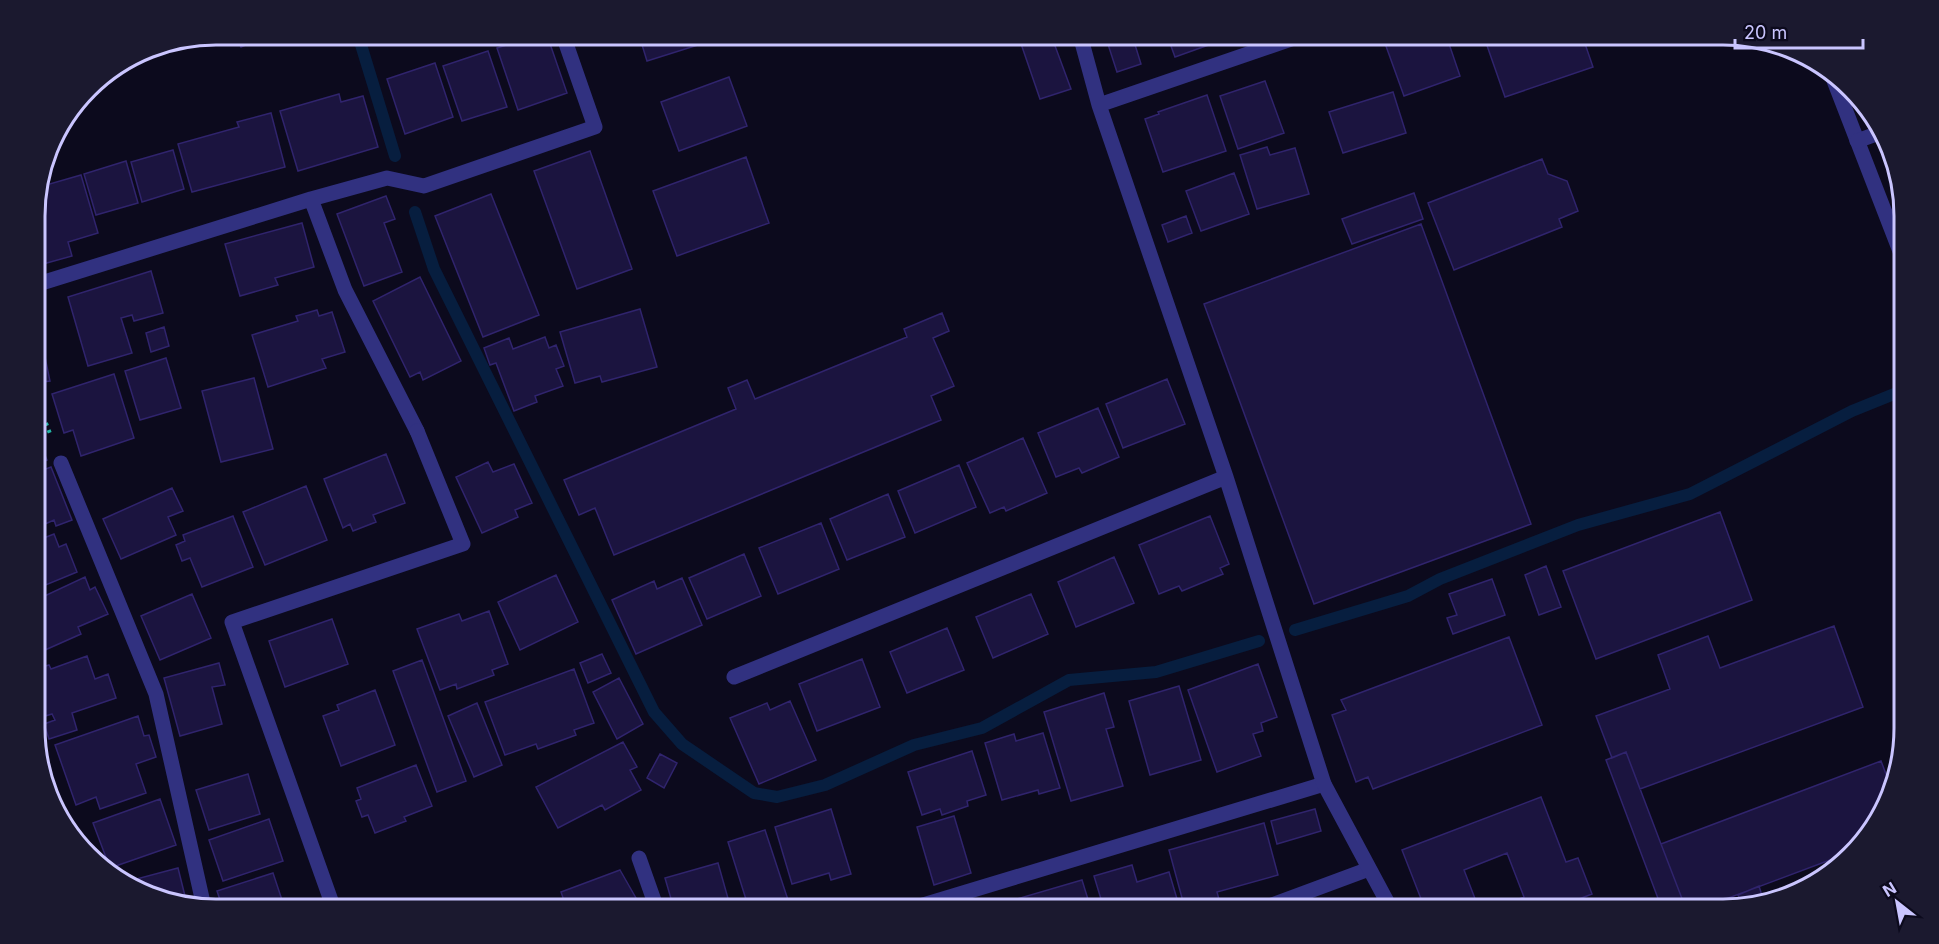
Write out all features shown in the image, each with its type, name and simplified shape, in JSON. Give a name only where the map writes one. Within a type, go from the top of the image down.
[{"type":"street","points":[[45,282],[387,178],[424,186],[595,127],[566,45]]},
{"type":"street","points":[[1083,45],[1099,105],[1226,477],[1324,784],[1386,899]]},
{"type":"street","points":[[1099,105],[1271,45]]},
{"type":"street","points":[[1837,88],[1894,236]]},
{"type":"street","points":[[1857,141],[1874,135]]},
{"type":"street","points":[[311,200],[345,290],[417,431],[463,544],[232,622],[330,899]]},
{"type":"street","points":[[61,463],[156,694],[202,898]]},
{"type":"street","points":[[734,677],[1226,477]]},
{"type":"street","points":[[943,899],[1324,784]]},
{"type":"street","points":[[639,858],[653,899]]},
{"type":"street","points":[[1288,899],[1369,869]]},
{"type":"path","points":[[45,421],[61,463]]},
{"type":"building","points":[[507,45],[550,45],[567,93],[518,110],[497,48]]},
{"type":"building","points":[[642,45],[698,45],[647,61]]},
{"type":"building","points":[[1021,45],[1055,45],[1071,89],[1040,99]]},
{"type":"building","points":[[1108,45],[1135,45],[1141,64],[1117,72]]},
{"type":"building","points":[[1171,45],[1208,45],[1175,57]]},
{"type":"building","points":[[1386,45],[1449,45],[1460,76],[1404,96]]},
{"type":"building","points":[[1487,45],[1585,45],[1593,67],[1505,97]]},
{"type":"building","points":[[488,51],[507,107],[462,121],[443,66]]},
{"type":"building","points":[[435,63],[453,117],[405,134],[387,79]]},
{"type":"building","points":[[729,77],[747,126],[679,151],[661,102]]},
{"type":"building","points":[[1265,81],[1284,133],[1238,149],[1220,96]]},
{"type":"building","points":[[1393,92],[1406,133],[1343,153],[1329,112]]},
{"type":"building","points":[[339,94],[341,102],[363,96],[378,147],[298,171],[280,111]]},
{"type":"building","points":[[1207,95],[1226,151],[1163,172],[1145,119],[1159,114],[1158,112]]},
{"type":"building","points":[[271,113],[285,167],[192,192],[178,144],[239,127],[237,122]]},
{"type":"building","points":[[1267,147],[1270,155],[1295,148],[1309,194],[1257,209],[1240,155]]},
{"type":"building","points":[[173,150],[184,189],[142,202],[131,162]]},
{"type":"building","points":[[590,151],[632,269],[577,289],[534,171]]},
{"type":"building","points":[[746,157],[769,223],[677,256],[653,191]]},
{"type":"building","points":[[1542,159],[1548,174],[1567,181],[1578,211],[1559,219],[1562,227],[1454,270],[1428,203]]},
{"type":"building","points":[[126,161],[138,203],[96,215],[84,174]]},
{"type":"building","points":[[1234,173],[1249,214],[1201,231],[1186,191]]},
{"type":"building","points":[[81,175],[98,233],[68,242],[72,256],[45,264],[45,205],[48,185]]},
{"type":"building","points":[[1414,193],[1423,219],[1352,244],[1342,219]]},
{"type":"building","points":[[491,194],[539,315],[483,337],[435,216]]},
{"type":"building","points":[[386,196],[395,219],[384,223],[402,272],[364,286],[337,214]]},
{"type":"building","points":[[1186,216],[1192,233],[1168,242],[1162,225]]},
{"type":"building","points":[[302,223],[314,267],[275,278],[278,285],[240,296],[225,244]]},
{"type":"building","points":[[1421,224],[1531,524],[1314,604],[1204,304]]},
{"type":"building","points":[[151,271],[163,313],[134,321],[132,315],[121,318],[132,353],[88,366],[68,297]]},
{"type":"building","points":[[420,277],[461,361],[423,380],[420,372],[410,377],[373,301]]},
{"type":"building","points":[[640,309],[657,367],[602,382],[600,376],[575,383],[560,332]]},
{"type":"building","points":[[317,310],[319,316],[332,312],[345,352],[322,359],[326,368],[268,387],[252,335],[298,321],[296,316]]},
{"type":"building","points":[[942,313],[949,331],[933,338],[954,386],[931,396],[941,420],[614,555],[595,508],[579,515],[564,480],[736,409],[728,388],[747,380],[755,399],[907,337],[904,329]]},
{"type":"building","points":[[164,327],[169,346],[151,352],[146,333]]},
{"type":"building","points":[[545,337],[549,348],[556,345],[564,366],[556,369],[563,386],[535,396],[537,402],[514,411],[496,363],[490,365],[484,348],[509,338],[513,349]]},
{"type":"building","points":[[45,357],[50,381],[45,382]]},
{"type":"building","points":[[166,358],[181,408],[140,420],[125,371]]},
{"type":"building","points":[[114,374],[134,438],[81,456],[73,430],[64,433],[52,394]]},
{"type":"building","points":[[254,378],[273,449],[221,462],[202,391]]},
{"type":"building","points":[[1167,379],[1185,424],[1123,448],[1106,404]]},
{"type":"building","points":[[1098,408],[1119,457],[1082,473],[1079,468],[1056,477],[1038,433]]},
{"type":"building","points":[[1023,438],[1047,493],[1006,511],[1004,507],[990,513],[967,463]]},
{"type":"building","points":[[386,454],[405,503],[373,515],[376,522],[353,531],[350,524],[343,528],[324,479]]},
{"type":"building","points":[[488,462],[493,472],[514,464],[532,503],[515,510],[518,517],[482,533],[456,477]]},
{"type":"building","points":[[959,465],[976,507],[915,533],[898,491]]},
{"type":"building","points":[[51,467],[72,520],[56,526],[54,520],[45,524],[45,469]]},
{"type":"building","points":[[306,486],[327,540],[265,565],[243,512]]},
{"type":"building","points":[[172,488],[183,511],[168,517],[176,535],[121,559],[103,519]]},
{"type":"building","points":[[888,494],[905,537],[847,560],[830,519]]},
{"type":"building","points":[[1720,512],[1752,600],[1596,659],[1563,571]]},
{"type":"building","points":[[233,516],[253,567],[202,587],[190,558],[182,561],[176,545],[185,541],[183,535]]},
{"type":"building","points":[[1210,516],[1229,564],[1220,568],[1223,574],[1182,591],[1179,586],[1159,594],[1139,545]]},
{"type":"building","points":[[821,523],[839,569],[778,594],[759,548]]},
{"type":"building","points":[[54,534],[59,547],[66,544],[77,572],[45,585],[45,538]]},
{"type":"building","points":[[744,554],[761,596],[707,619],[689,578]]},
{"type":"building","points":[[1114,557],[1134,603],[1076,627],[1058,582]]},
{"type":"building","points":[[1546,566],[1561,607],[1539,615],[1525,575]]},
{"type":"building","points":[[556,575],[578,622],[520,650],[498,602]]},
{"type":"building","points":[[85,577],[90,590],[95,587],[108,614],[78,627],[81,634],[45,650],[45,596]]},
{"type":"building","points":[[682,578],[702,625],[636,654],[612,600],[654,581],[657,589]]},
{"type":"building","points":[[1492,579],[1505,615],[1453,634],[1447,618],[1457,615],[1449,594]]},
{"type":"building","points":[[192,594],[211,638],[160,660],[141,616]]},
{"type":"building","points":[[1031,594],[1048,634],[993,658],[976,617]]},
{"type":"building","points":[[489,611],[508,664],[492,670],[494,675],[457,689],[456,684],[440,690],[417,629],[459,614],[462,621]]},
{"type":"building","points":[[332,619],[348,664],[285,687],[269,641]]},
{"type":"building","points":[[1834,626],[1863,707],[1640,789],[1626,752],[1612,758],[1596,716],[1670,689],[1658,655],[1708,636],[1720,668]]},
{"type":"building","points":[[947,628],[964,670],[907,693],[890,652]]},
{"type":"building","points":[[1509,637],[1542,725],[1373,789],[1368,777],[1356,782],[1332,715],[1346,710],[1341,700]]},
{"type":"building","points":[[602,654],[611,673],[588,683],[580,663]]},
{"type":"building","points":[[87,656],[95,679],[108,674],[116,698],[72,713],[77,730],[49,739],[45,724],[55,720],[52,714],[45,716],[45,666],[49,665],[51,669]]},
{"type":"building","points":[[862,659],[880,707],[817,731],[799,684]]},
{"type":"building","points":[[422,660],[466,781],[437,792],[393,671]]},
{"type":"building","points":[[219,663],[225,685],[212,687],[222,724],[180,736],[164,678]]},
{"type":"building","points":[[1258,664],[1277,717],[1261,723],[1263,731],[1253,734],[1261,756],[1217,772],[1188,690]]},
{"type":"building","points":[[574,669],[594,723],[574,730],[576,735],[538,749],[536,744],[505,755],[485,702]]},
{"type":"building","points":[[619,678],[643,724],[617,739],[593,692]]},
{"type":"building","points":[[1179,686],[1201,760],[1150,775],[1129,701]]},
{"type":"building","points":[[375,690],[395,745],[341,766],[323,716],[339,710],[337,705]]},
{"type":"building","points":[[1104,693],[1114,727],[1106,729],[1123,786],[1071,801],[1044,712]]},
{"type":"building","points":[[790,701],[816,760],[759,784],[730,718],[767,703],[770,710]]},
{"type":"building","points":[[477,703],[502,765],[474,777],[448,716]]},
{"type":"building","points":[[138,716],[144,736],[149,735],[156,757],[136,764],[146,793],[100,809],[96,797],[76,805],[55,745]]},
{"type":"building","points":[[1043,733],[1060,788],[1039,794],[1038,790],[1002,800],[985,743],[1014,734],[1016,741]]},
{"type":"building","points":[[623,742],[637,767],[630,770],[641,790],[605,810],[602,805],[558,828],[536,787]]},
{"type":"building","points":[[972,751],[986,795],[967,801],[968,806],[942,815],[940,809],[922,815],[908,772]]},
{"type":"building","points":[[1626,752],[1682,899],[1658,899],[1606,760]]},
{"type":"building","points":[[660,754],[677,763],[664,788],[647,778]]},
{"type":"building","points":[[1881,761],[1887,776],[1876,804],[1865,823],[1836,857],[1726,899],[1682,899],[1661,844]]},
{"type":"building","points":[[416,765],[432,806],[404,817],[406,821],[375,833],[368,815],[362,817],[356,801],[361,799],[357,788]]},
{"type":"building","points":[[248,774],[260,814],[209,830],[196,790]]},
{"type":"building","points":[[1541,797],[1566,862],[1578,858],[1592,894],[1579,899],[1519,899],[1524,897],[1507,853],[1464,870],[1475,899],[1421,899],[1402,850]]},
{"type":"building","points":[[160,799],[176,845],[116,866],[107,860],[93,823]]},
{"type":"building","points":[[831,809],[851,874],[831,880],[829,873],[792,884],[775,827]]},
{"type":"building","points":[[1315,809],[1321,831],[1277,844],[1271,821]]},
{"type":"building","points":[[954,816],[971,873],[934,885],[917,827]]},
{"type":"building","points":[[269,819],[283,861],[223,881],[209,840]]},
{"type":"building","points":[[1264,823],[1278,875],[1217,892],[1219,899],[1182,899],[1169,850]]},
{"type":"building","points":[[765,830],[788,899],[746,899],[728,842]]},
{"type":"building","points":[[718,863],[728,899],[671,899],[665,878]]},
{"type":"building","points":[[1132,865],[1137,882],[1169,872],[1177,899],[1101,899],[1094,876]]},
{"type":"building","points":[[178,868],[185,896],[150,886],[136,879]]},
{"type":"building","points":[[620,870],[637,899],[563,899],[561,892]]},
{"type":"building","points":[[273,873],[282,899],[220,899],[217,891]]},
{"type":"building","points":[[1082,880],[1088,899],[1017,899]]},
{"type":"building","points":[[1759,886],[1762,895],[1739,898],[1738,895]]},
{"type":"waterway","points":[[361,45],[395,156]]},
{"type":"waterway","points":[[415,212],[434,269],[654,712],[682,744],[754,793],[777,797],[825,785],[914,745],[982,728],[1069,680],[1156,672],[1259,641]]},
{"type":"waterway","points":[[1295,630],[1408,596],[1440,579],[1578,525],[1690,494],[1852,411],[1894,394]]}]
